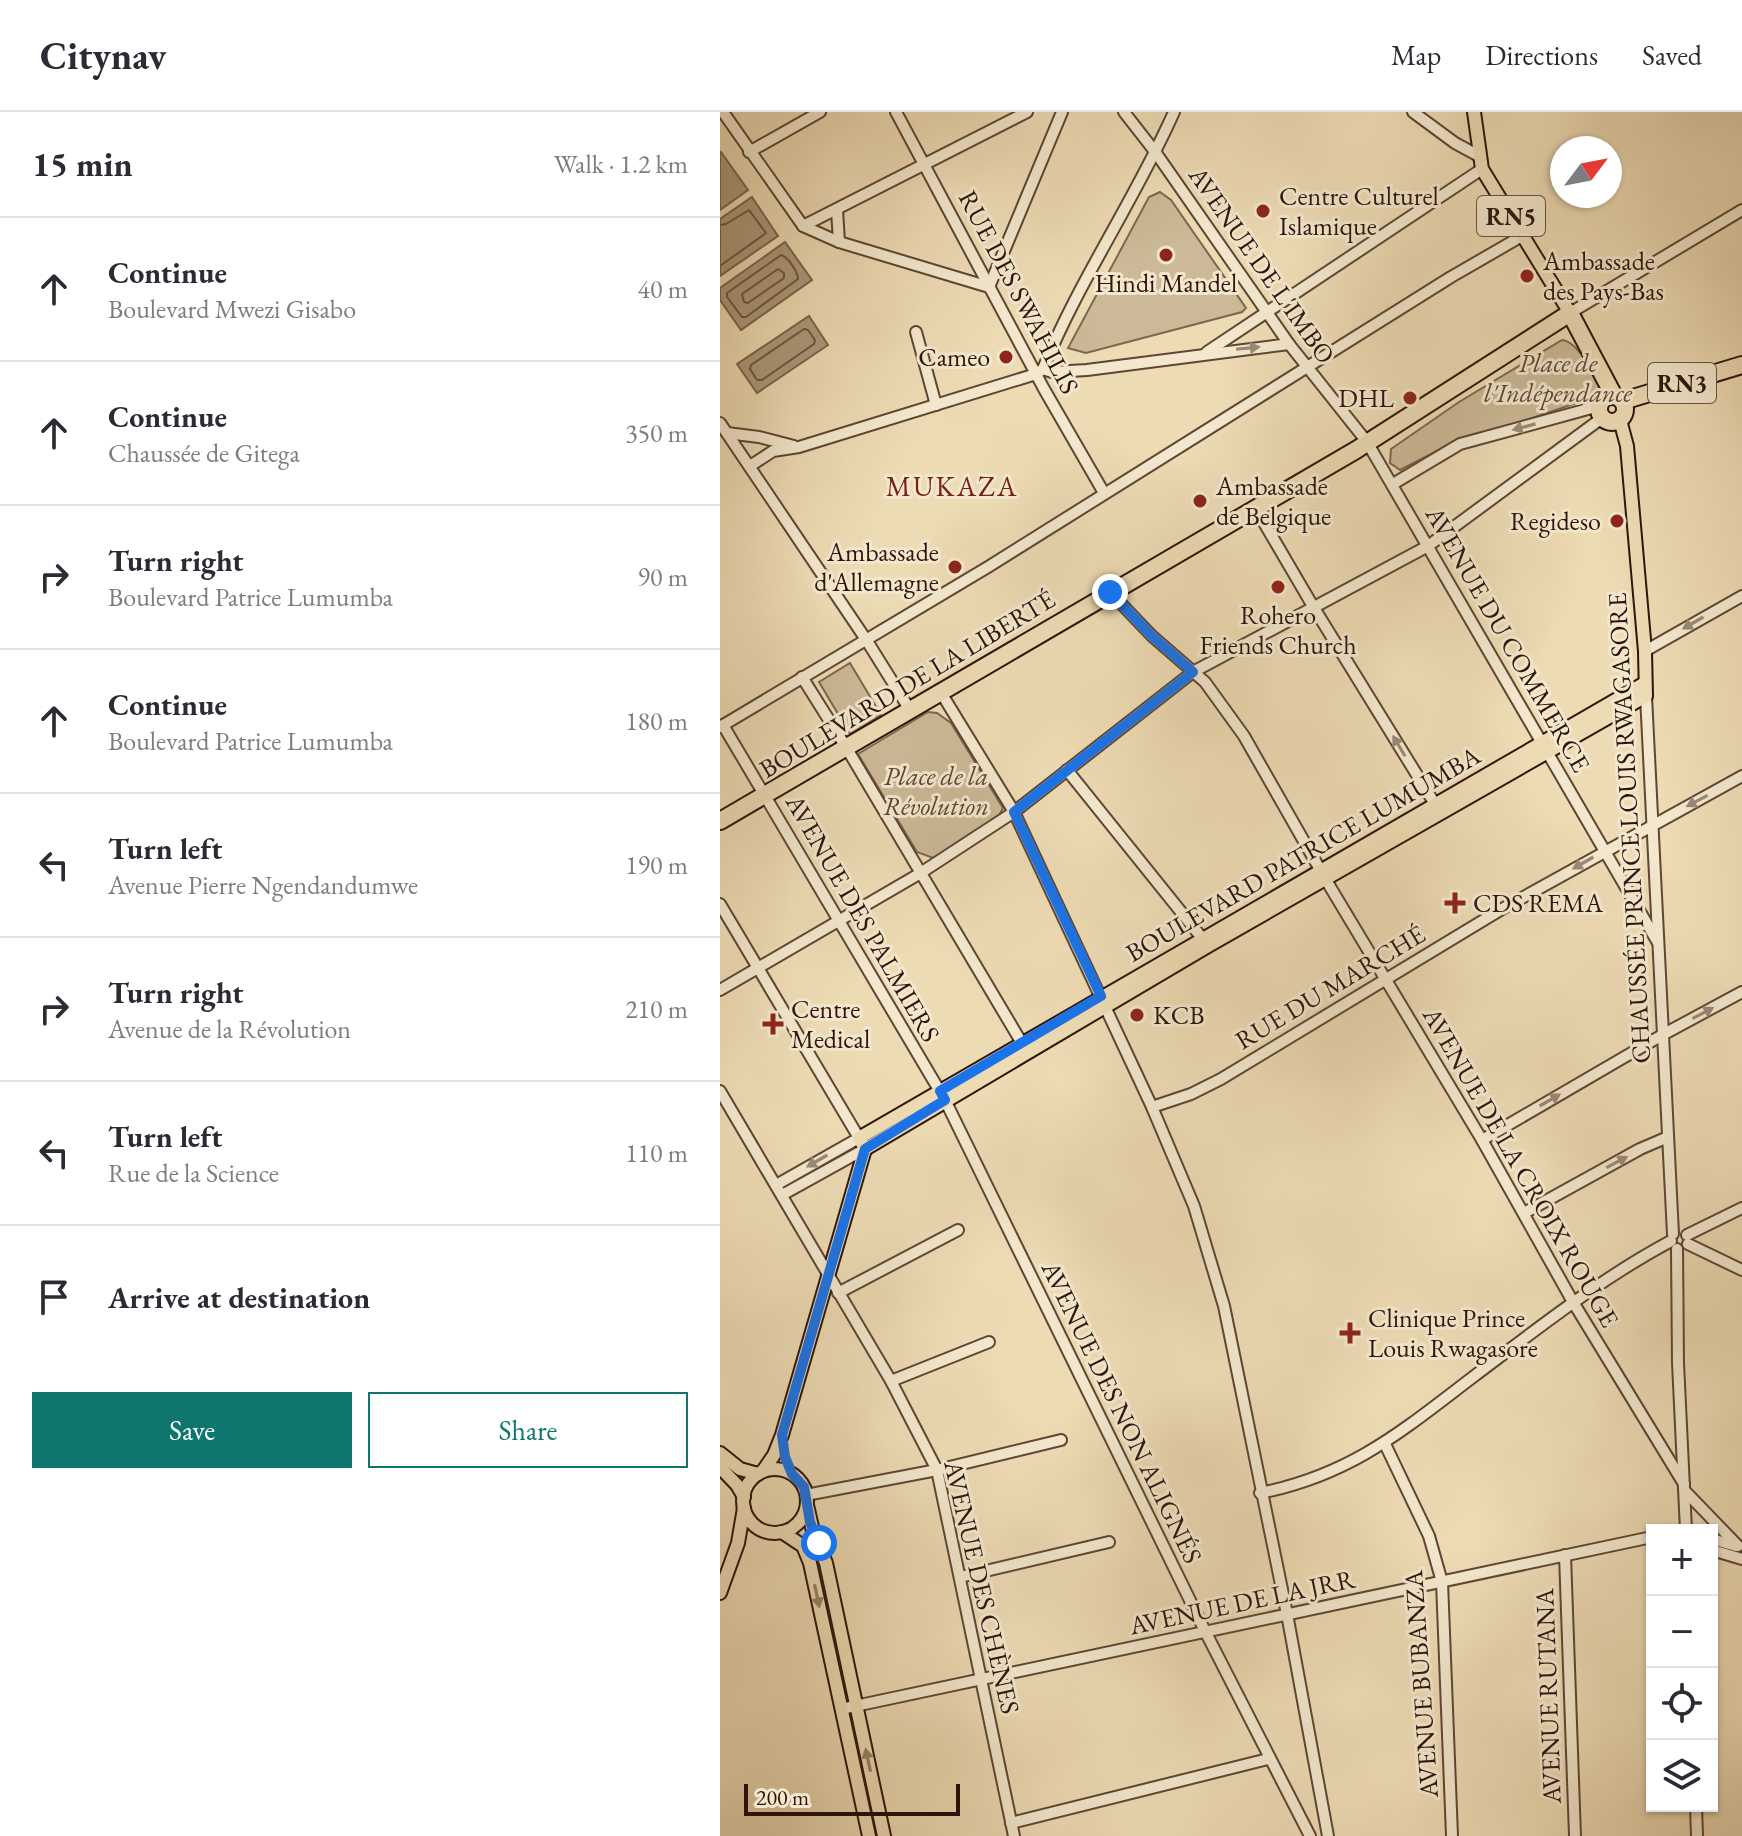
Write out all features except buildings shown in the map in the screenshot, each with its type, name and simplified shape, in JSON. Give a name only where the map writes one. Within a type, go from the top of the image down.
[{"type":"highway","name":"RN5","points":[[1570,313],[1621,407]]},
{"type":"highway","name":"BOULEVARD DE LA LIBERTÉ","points":[[720,821],[1256,509],[1570,313]]},
{"type":"highway","name":"RN3","points":[[1621,407],[1606,397],[1600,412],[1610,423],[1621,407],[1742,367]]},
{"type":"main road","name":"RN5","points":[[1474,112],[1480,162],[1570,313]]},
{"type":"main road","name":"CHAUSSÉE PRINCE LOUIS RWAGASORE","points":[[1621,407],[1627,446],[1646,689]]},
{"type":"main road","name":"BOULEVARD PATRICE LUMUMBA","points":[[862,1143],[1646,689]]},
{"type":"main road","points":[[720,1593],[738,1543],[748,1484],[774,1455],[782,1435],[862,1143]]},
{"type":"main road","points":[[782,1435],[785,1457],[792,1474]]},
{"type":"main road","points":[[720,1453],[740,1469],[760,1473],[783,1470],[799,1479],[813,1531],[826,1563],[884,1836]]},
{"type":"main road","points":[[720,1467],[737,1485],[750,1520],[762,1530],[782,1532],[795,1539],[807,1554],[869,1836]]},
{"type":"main road","points":[[782,1532],[801,1520],[807,1500]]},
{"type":"main road","points":[[738,1543],[762,1530]]},
{"type":"street","points":[[723,112],[803,226],[839,242],[989,287],[1062,112]]},
{"type":"street","points":[[749,152],[820,112]]},
{"type":"street","name":"RUE DES SWAHILIS","points":[[896,112],[1104,493]]},
{"type":"street","points":[[803,226],[1027,112]]},
{"type":"street","name":"AVENUE DE L'IMBO","points":[[1124,112],[1307,369],[1367,442]]},
{"type":"street","points":[[1040,372],[1059,331],[1156,153],[1174,112]]},
{"type":"street","points":[[1207,353],[1480,162],[1413,112]]},
{"type":"street","points":[[837,210],[839,242]]},
{"type":"street","points":[[1570,313],[1742,210]]},
{"type":"street","points":[[722,726],[867,641],[1451,277],[1522,236]]},
{"type":"street","points":[[916,332],[936,405]]},
{"type":"street","points":[[750,466],[773,451],[799,447],[1040,372],[1087,370],[1289,344]]},
{"type":"street","points":[[1393,484],[1460,444],[1571,415],[1600,412]]},
{"type":"street","points":[[720,990],[919,874],[1014,812],[1193,672],[1428,546],[1580,435],[1600,412]]},
{"type":"street","points":[[1571,415],[1580,435]]},
{"type":"street","points":[[723,428],[799,447]]},
{"type":"street","points":[[723,428],[910,710]]},
{"type":"street","name":"AVENUE DU COMMERCE","points":[[1367,442],[1657,941]]},
{"type":"street","points":[[1256,509],[1438,808]]},
{"type":"street","name":"AVENUE DE LA CROIX ROUGE","points":[[1110,592],[1152,636],[1205,682],[1244,736],[1384,979],[1482,1140],[1573,1302],[1685,1488],[1740,1553]]},
{"type":"street","points":[[1645,651],[1742,596]]},
{"type":"street","points":[[802,677],[1024,1047]]},
{"type":"street","name":"CHAUSSÉE PRINCE LOUIS RWAGASORE","points":[[1646,689],[1668,1137],[1679,1241],[1676,1284],[1686,1524]]},
{"type":"street","points":[[940,691],[1014,812],[1152,1107],[1194,1206],[1221,1293],[1287,1614],[1328,1836]]},
{"type":"street","name":"AVENUE DES PALMIERS","points":[[722,726],[942,1096]]},
{"type":"street","points":[[1067,770],[1205,942]]},
{"type":"street","name":"RUE DU MARCHÉ","points":[[1152,1107],[1191,1094],[1221,1079],[1384,979],[1606,850],[1742,776]]},
{"type":"street","points":[[720,904],[862,1143]]},
{"type":"street","points":[[1482,1140],[1742,992]]},
{"type":"street","name":"AVENUE DES CHÈNES","points":[[720,1091],[891,1381],[937,1470],[1014,1836]]},
{"type":"street","name":"AVENUE DES NON ALIGNÉS","points":[[942,1096],[1268,1759],[1310,1836]]},
{"type":"street","points":[[1524,1213],[1640,1149],[1668,1137]]},
{"type":"street","name":"BOULEVARD PATRICE LUMUMBA","points":[[776,1185],[862,1143]]},
{"type":"street","name":"BOULEVARD PATRICE LUMUMBA","points":[[782,1195],[862,1143]]},
{"type":"street","points":[[1260,1493],[1323,1476],[1385,1444],[1573,1302],[1742,1208]]},
{"type":"street","points":[[838,1293],[958,1230]]},
{"type":"street","points":[[1679,1241],[1742,1270]]},
{"type":"street","points":[[891,1381],[989,1342]]},
{"type":"street","points":[[1660,1445],[1681,1438]]},
{"type":"street","points":[[807,1500],[1061,1440]]},
{"type":"street","name":"AVENUE BUBANZA","points":[[1385,1444],[1429,1536],[1442,1582],[1452,1836]]},
{"type":"street","name":"AVENUE DE LA JRR","points":[[841,1709],[1646,1538]]},
{"type":"street","points":[[960,1577],[1109,1542]]},
{"type":"street","points":[[1718,1542],[1740,1553]]},
{"type":"street","points":[[1718,1551],[1740,1553]]},
{"type":"street","points":[[1718,1558],[1740,1553]]},
{"type":"street","name":"AVENUE RUTANA","points":[[1565,1555],[1575,1836]]},
{"type":"street","points":[[1011,1823],[1268,1759]]},
{"type":"street","points":[[1696,1812],[1697,1836]]},
{"type":"green space","points":[[1160,192],[1171,200],[1246,308],[1242,312],[1086,353],[1068,348],[1149,197]]},
{"type":"green space","name":"Place de l'Indépendance","points":[[1562,340],[1574,347],[1586,361],[1599,386],[1597,396],[1479,436],[1462,438],[1400,470],[1390,463],[1391,449],[1459,402]]},
{"type":"green space","points":[[850,663],[881,715],[850,734],[819,682]]},
{"type":"green space","name":"Place de la Révolution","points":[[928,712],[937,713],[951,723],[1003,808],[996,821],[933,858],[917,852],[858,754]]},
{"type":"water","points":[[720,153],[748,190],[720,210]]},
{"type":"water","points":[[752,197],[778,236],[720,276],[720,219]]},
{"type":"water","points":[[785,242],[812,280],[741,330],[720,300],[720,288]]},
{"type":"water","points":[[809,316],[828,345],[757,393],[737,364]]},
{"type":"place","name":"Centre Culturel Islamique","points":[[1263,211]]},
{"type":"place","name":"Hindi Mandel","points":[[1166,255]]},
{"type":"place","name":"Ambassade des Pays-Bas","points":[[1527,276]]},
{"type":"place","name":"Cameo","points":[[1006,357]]},
{"type":"place","name":"DHL","points":[[1410,398]]},
{"type":"place","name":"Ambassade de Belgique","points":[[1200,501]]},
{"type":"place","name":"Regideso","points":[[1617,521]]},
{"type":"place","name":"Ambassade d'Allemagne","points":[[955,567]]},
{"type":"place","name":"Rohero Friends Church","points":[[1278,587]]},
{"type":"place","name":"CDS REMA","points":[[1455,903]]},
{"type":"place","name":"KCB","points":[[1137,1015]]},
{"type":"place","name":"Centre Medical","points":[[773,1024]]},
{"type":"place","name":"Clinique Prince Louis Rwagasore","points":[[1350,1333]]},
{"type":"district","name":"MUKAZA","points":[[952,486]]},
{"type":"route","points":[[819,1543],[810,1522],[804,1487],[792,1474],[785,1457],[782,1435],[865,1149],[945,1100],[940,1091],[1101,996],[1014,812],[1193,672],[1152,636],[1110,592]]}]
